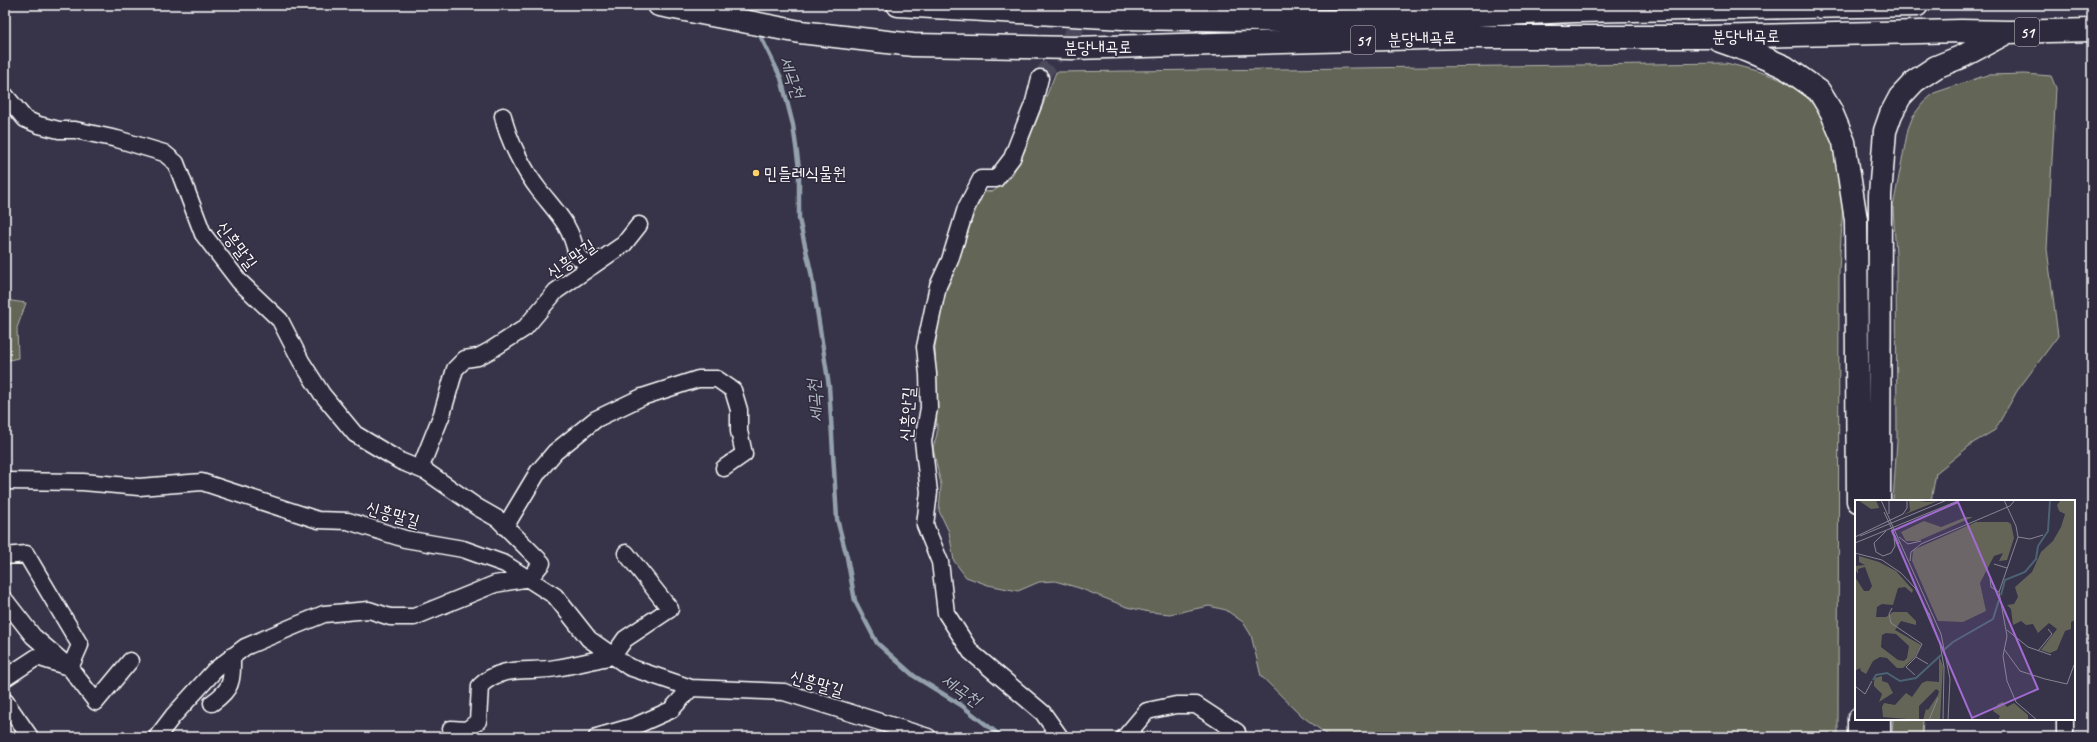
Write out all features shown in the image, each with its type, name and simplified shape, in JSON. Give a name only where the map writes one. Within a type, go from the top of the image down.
[{"type":"highway","name":"분당내곡로","points":[[659,5],[800,32],[913,46],[1073,48],[1460,37],[1708,37],[1961,30],[2008,32],[2092,30]]},
{"type":"highway","name":"분당내곡로","points":[[898,5],[1123,18],[1335,21],[1574,11],[1917,5]]},
{"type":"highway","points":[[1123,18],[1279,5]]},
{"type":"highway","points":[[1879,500],[1880,195],[1885,131],[1891,114],[1900,97],[1914,81],[1936,67],[1963,56],[2008,32]]},
{"type":"highway","points":[[1708,37],[1751,52],[1785,67],[1819,91],[1831,111],[1844,142],[1856,220],[1858,500]]},
{"type":"highway","points":[[1859,720],[1859,737]]},
{"type":"highway","points":[[1879,720],[1879,737]]},
{"type":"street","name":"신흥안길","points":[[1040,78],[1034,102],[1012,158],[996,179],[981,179],[966,208],[950,260],[938,286],[924,347],[928,374],[929,408],[924,441],[929,492],[925,525],[940,562],[946,613],[970,652],[1043,713],[1060,737]]},
{"type":"street","name":"신흥말길","points":[[5,95],[25,119],[39,125],[59,130],[75,130],[117,139],[164,152],[176,163],[203,234],[239,281],[280,320],[301,361],[322,394],[355,434],[400,461],[427,472],[498,519],[542,563],[530,578]]},
{"type":"street","points":[[503,116],[512,143],[530,177],[554,207],[574,238],[577,256],[591,267]]},
{"type":"street","name":"신흥말길","points":[[420,469],[442,414],[455,368],[465,359],[478,357],[505,342],[525,328],[556,291],[624,244],[639,225]]},
{"type":"street","points":[[505,527],[538,472],[555,452],[591,422],[624,404],[698,379],[717,379],[733,390],[739,410],[739,431],[744,454],[724,468]]},
{"type":"street","name":"신흥말길","points":[[5,481],[83,482],[139,487],[202,482],[318,520],[348,521],[405,539],[463,549],[505,564],[530,578],[555,596],[589,639],[629,667],[691,688],[784,692],[928,737]]},
{"type":"street","points":[[450,729],[467,730],[478,721],[480,686],[489,678],[506,672],[554,668],[613,656],[625,639],[670,609],[626,553]]},
{"type":"street","points":[[5,556],[26,554],[80,645],[70,668]]},
{"type":"street","points":[[157,737],[215,670],[245,647],[324,614],[369,610],[390,617],[414,617],[495,584],[530,578]]},
{"type":"street","points":[[5,600],[33,636],[70,668],[96,702],[130,661]]},
{"type":"street","points":[[212,703],[225,694],[232,679],[232,656]]},
{"type":"street","points":[[5,678],[37,657],[70,668]]},
{"type":"street","points":[[597,737],[635,726],[671,710],[691,688]]},
{"type":"street","points":[[5,701],[30,737]]},
{"type":"street","points":[[1125,737],[1147,711],[1176,704],[1196,705],[1237,732]]},
{"type":"street","points":[[2065,720],[2065,737]]},
{"type":"green space","points":[[1726,63],[1773,76],[1797,89],[1816,108],[1829,128],[1837,150],[1841,173],[1843,197],[1839,272],[1838,737],[1330,737],[1302,716],[1261,676],[1251,635],[1243,622],[1226,610],[1209,606],[1170,614],[1149,612],[1127,607],[1079,588],[1055,581],[1039,582],[1018,591],[988,585],[966,577],[954,561],[949,532],[939,511],[941,485],[933,448],[937,434],[935,348],[942,299],[958,262],[962,241],[984,192],[994,191],[1011,177],[1024,152],[1056,72]]},
{"type":"green space","points":[[2025,74],[2051,76],[2056,88],[2047,249],[2058,336],[2017,391],[1995,430],[1973,443],[1936,473],[1931,500],[1893,500],[1897,441],[1896,256],[1893,207],[1908,129],[1913,116],[1923,103],[1934,93],[1987,75]]},
{"type":"green space","points":[[5,300],[26,303],[17,328],[18,358],[5,361]]},
{"type":"green space","points":[[1893,720],[1923,720],[1922,737],[1892,737]]},
{"type":"waterway","name":"세곡천","points":[[744,5],[750,16]]},
{"type":"waterway","name":"세곡천","points":[[758,31],[781,78],[793,125],[799,168],[799,219],[811,272],[829,386],[837,519],[847,557],[855,601],[877,643],[914,676],[961,705],[1002,737]]},
{"type":"tunnel","points":[[1040,78],[1093,5]]},
{"type":"place","name":"민들레식물원","points":[[756,173]]}]
